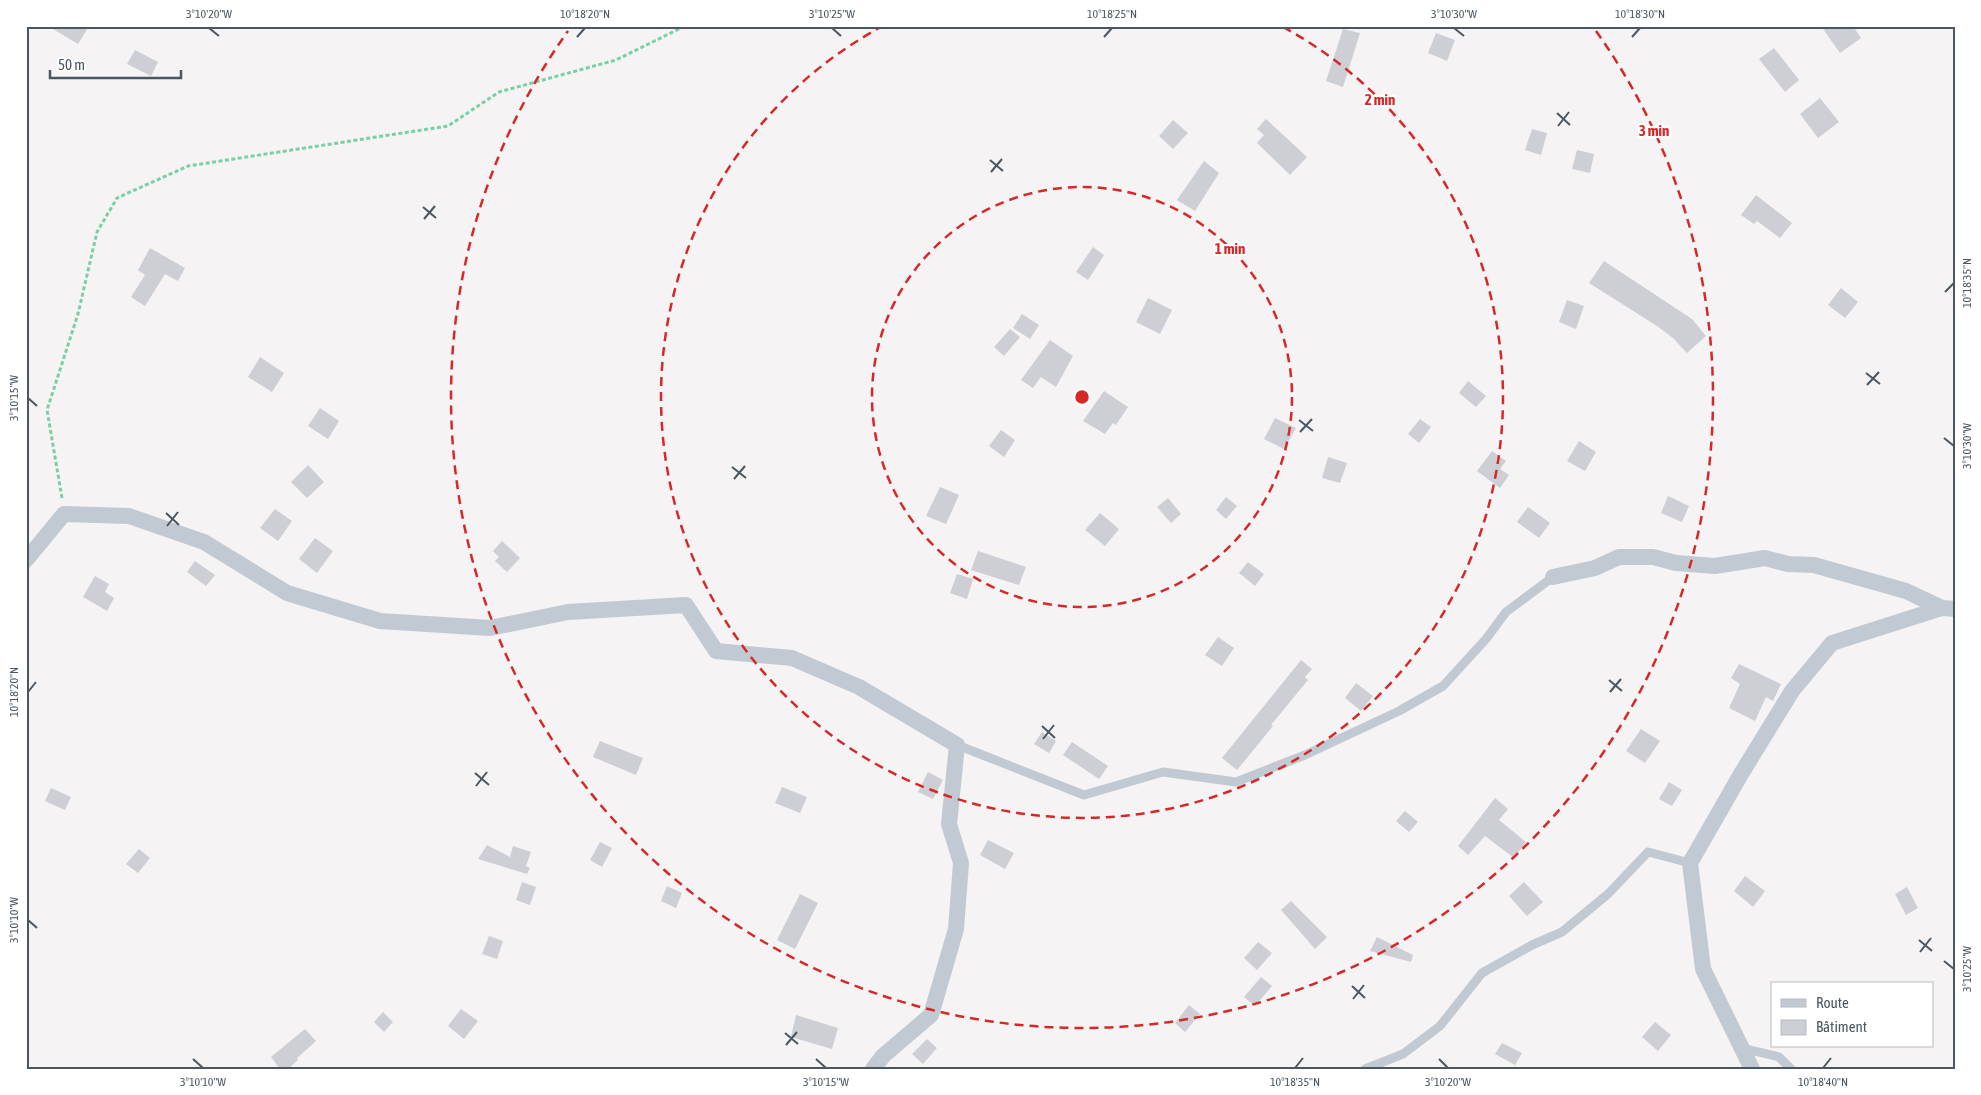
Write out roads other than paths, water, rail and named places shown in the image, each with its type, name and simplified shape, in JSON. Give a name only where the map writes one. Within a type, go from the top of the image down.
[{"type":"street","points":[[26,560],[64,514],[129,516],[204,542],[287,594],[380,621],[490,628],[568,612],[686,605],[716,651],[792,658],[859,687],[957,745],[949,824],[961,863],[956,929],[931,1015],[883,1056],[873,1069]]},
{"type":"street","points":[[1553,577],[1596,568],[1619,557],[1653,558],[1676,563],[1715,566],[1765,558],[1788,564],[1814,565],[1906,591],[1949,609]]},
{"type":"street","points":[[1752,1069],[1703,969],[1690,863],[1741,774],[1792,692],[1832,643],[1949,609]]},
{"type":"lane","points":[[957,745],[1084,795],[1163,772],[1236,782],[1305,755],[1399,711],[1443,686],[1486,639],[1506,612],[1553,577]]},
{"type":"lane","points":[[1365,1069],[1402,1054],[1440,1026],[1482,974],[1532,945],[1562,932],[1608,894],[1648,852],[1690,863]]},
{"type":"lane","points":[[1742,1048],[1778,1057],[1791,1069]]}]
